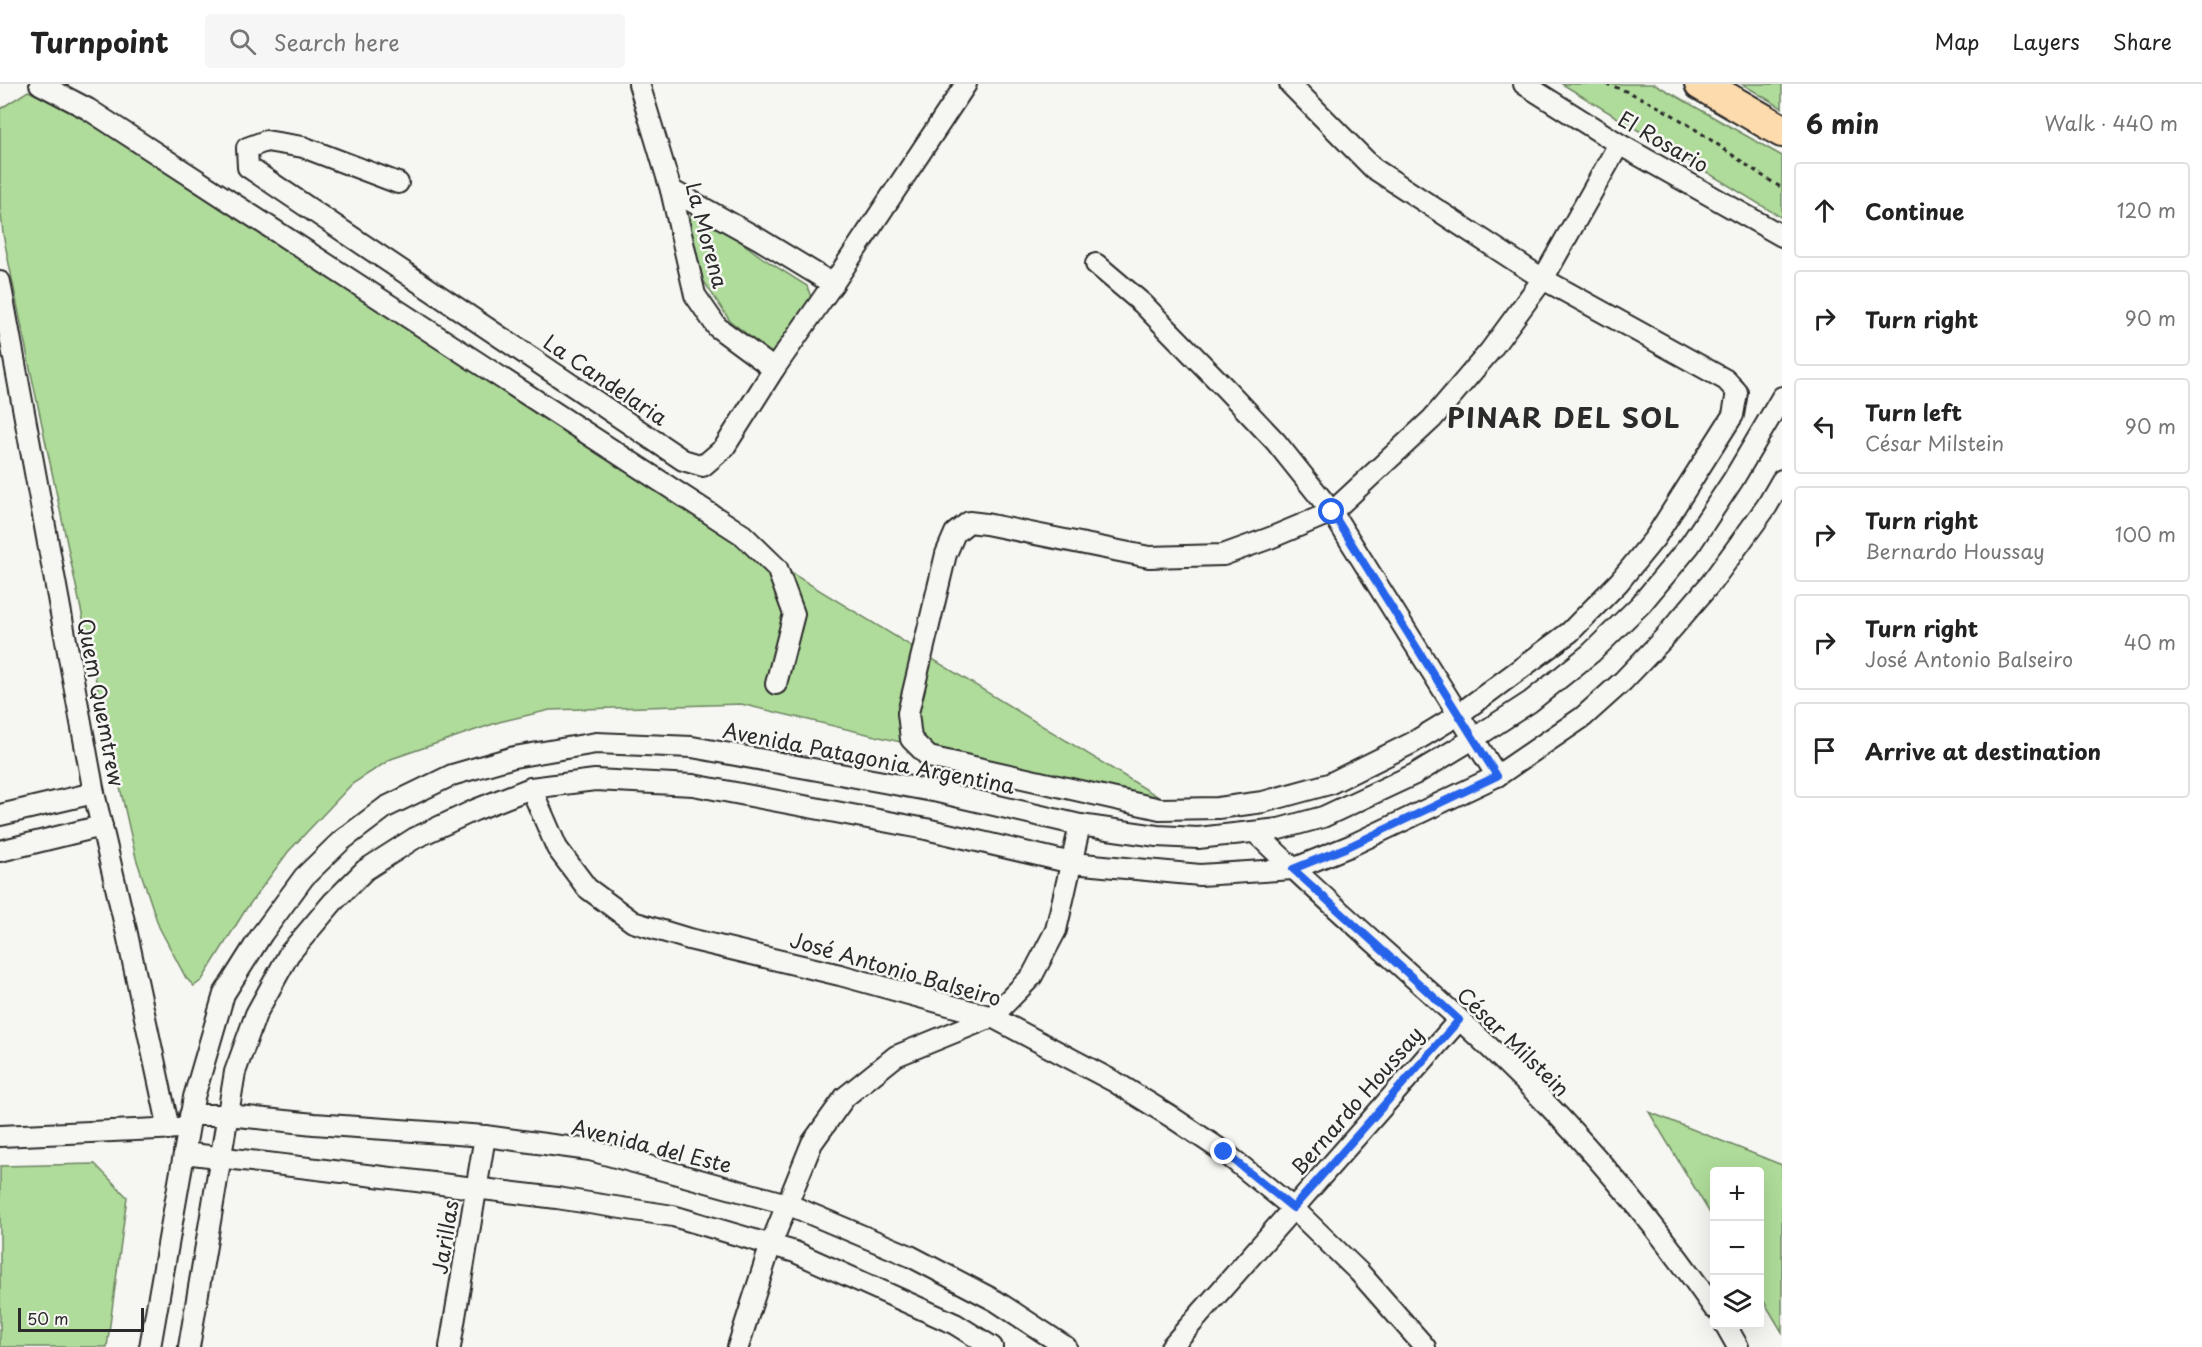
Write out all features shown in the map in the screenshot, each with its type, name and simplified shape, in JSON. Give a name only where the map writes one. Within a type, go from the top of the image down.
[{"type":"main road","points":[[1701,84],[1782,131]]},
{"type":"street","points":[[40,84],[88,109],[743,534],[777,568],[794,614],[776,684]]},
{"type":"street","name":"La Morena","points":[[639,84],[671,190],[695,295],[717,327],[774,369]]},
{"type":"street","name":"La Candelaria","points":[[398,183],[303,147],[266,141],[247,148],[248,167],[683,460],[703,466],[724,448],[774,369],[966,84]]},
{"type":"street","points":[[1290,84],[1372,168],[1543,279],[1726,380],[1737,392],[1733,415],[1655,538],[1619,582],[1570,632],[1458,715],[1412,743],[1329,784],[1263,802],[1218,808],[1160,809],[929,757],[911,739],[908,713],[946,554],[955,533],[969,522],[1149,557],[1223,555],[1332,512],[1432,419],[1490,351],[1543,279],[1619,144]]},
{"type":"street","name":"El Rosario","points":[[1524,84],[1619,144],[1782,236]]},
{"type":"street","points":[[671,190],[833,284]]},
{"type":"street","points":[[1095,264],[1143,304],[1276,442],[1332,512],[1497,776]]},
{"type":"street","name":"Quem Quemtrew","points":[[0,282],[94,793],[127,934],[182,1124]]},
{"type":"street","name":"Avenida Patagonia Argentina","points":[[150,1347],[184,1153],[182,1124],[194,1097],[224,994],[262,934],[304,877],[341,841],[386,807],[452,775],[514,757],[596,743],[692,747],[938,792],[1080,825],[1157,836],[1198,838],[1255,832],[1279,829],[1323,817],[1414,774],[1473,739],[1530,702],[1591,653],[1641,604],[1690,545],[1733,480],[1782,397]]},
{"type":"street","points":[[189,1347],[236,1072],[256,1014],[289,954],[333,902],[365,870],[415,838],[475,810],[531,788],[595,780],[693,784],[926,829],[1072,863],[1200,875],[1293,869],[1350,846],[1497,776],[1583,717],[1623,681],[1711,583],[1767,506],[1782,480]]},
{"type":"street","name":"José Antonio Balseiro","points":[[531,788],[557,848],[587,888],[633,922],[689,939],[840,975],[992,1017],[1115,1082],[1170,1116],[1224,1152],[1293,1208],[1359,1272],[1425,1347]]},
{"type":"street","points":[[0,815],[94,793]]},
{"type":"street","points":[[738,1347],[771,1244],[812,1143],[845,1097],[896,1056],[992,1017],[1032,976],[1056,930],[1080,825]]},
{"type":"street","points":[[0,851],[102,826]]},
{"type":"street","name":"César Milstein","points":[[1255,832],[1541,1098],[1619,1183],[1676,1254],[1710,1302]]},
{"type":"street","name":"Bernardo Houssay","points":[[1171,1347],[1459,1020]]},
{"type":"street","name":"Avenida del Este","points":[[0,1136],[182,1124],[228,1116],[485,1136],[590,1150],[787,1204],[910,1256],[996,1302],[1066,1347]]},
{"type":"street","name":"Jarillas","points":[[450,1347],[485,1136]]},
{"type":"street","points":[[184,1153],[557,1198],[673,1216],[795,1252],[955,1324],[992,1347]]},
{"type":"street","points":[[1728,1329],[1738,1347]]},
{"type":"path","points":[[1606,84],[1632,92],[1707,135],[1747,166],[1782,188]]},
{"type":"green space","points":[[1562,84],[1655,84],[1782,156],[1782,218]]},
{"type":"green space","points":[[1742,84],[1782,84],[1782,108]]},
{"type":"green space","points":[[28,91],[79,113],[734,538],[1157,796],[1152,802],[741,704],[550,710],[499,722],[391,759],[352,784],[288,852],[246,909],[202,980],[194,986],[186,978],[159,927],[136,858],[98,690],[3,234],[0,204],[0,109]]},
{"type":"green space","points":[[691,214],[706,216],[764,259],[807,286],[812,300],[787,343],[771,353],[730,321],[703,280],[688,227]]},
{"type":"green space","points":[[1649,1112],[1782,1165],[1782,1332],[1764,1302],[1764,1167],[1710,1167],[1710,1213]]},
{"type":"green space","points":[[95,1164],[127,1197],[107,1347],[0,1347],[0,1166]]},
{"type":"district","name":"PINAR DEL SOL","points":[[1564,416]]},
{"type":"route","points":[[1224,1152],[1293,1208],[1459,1020],[1293,869],[1350,846],[1497,776],[1332,512]]}]
